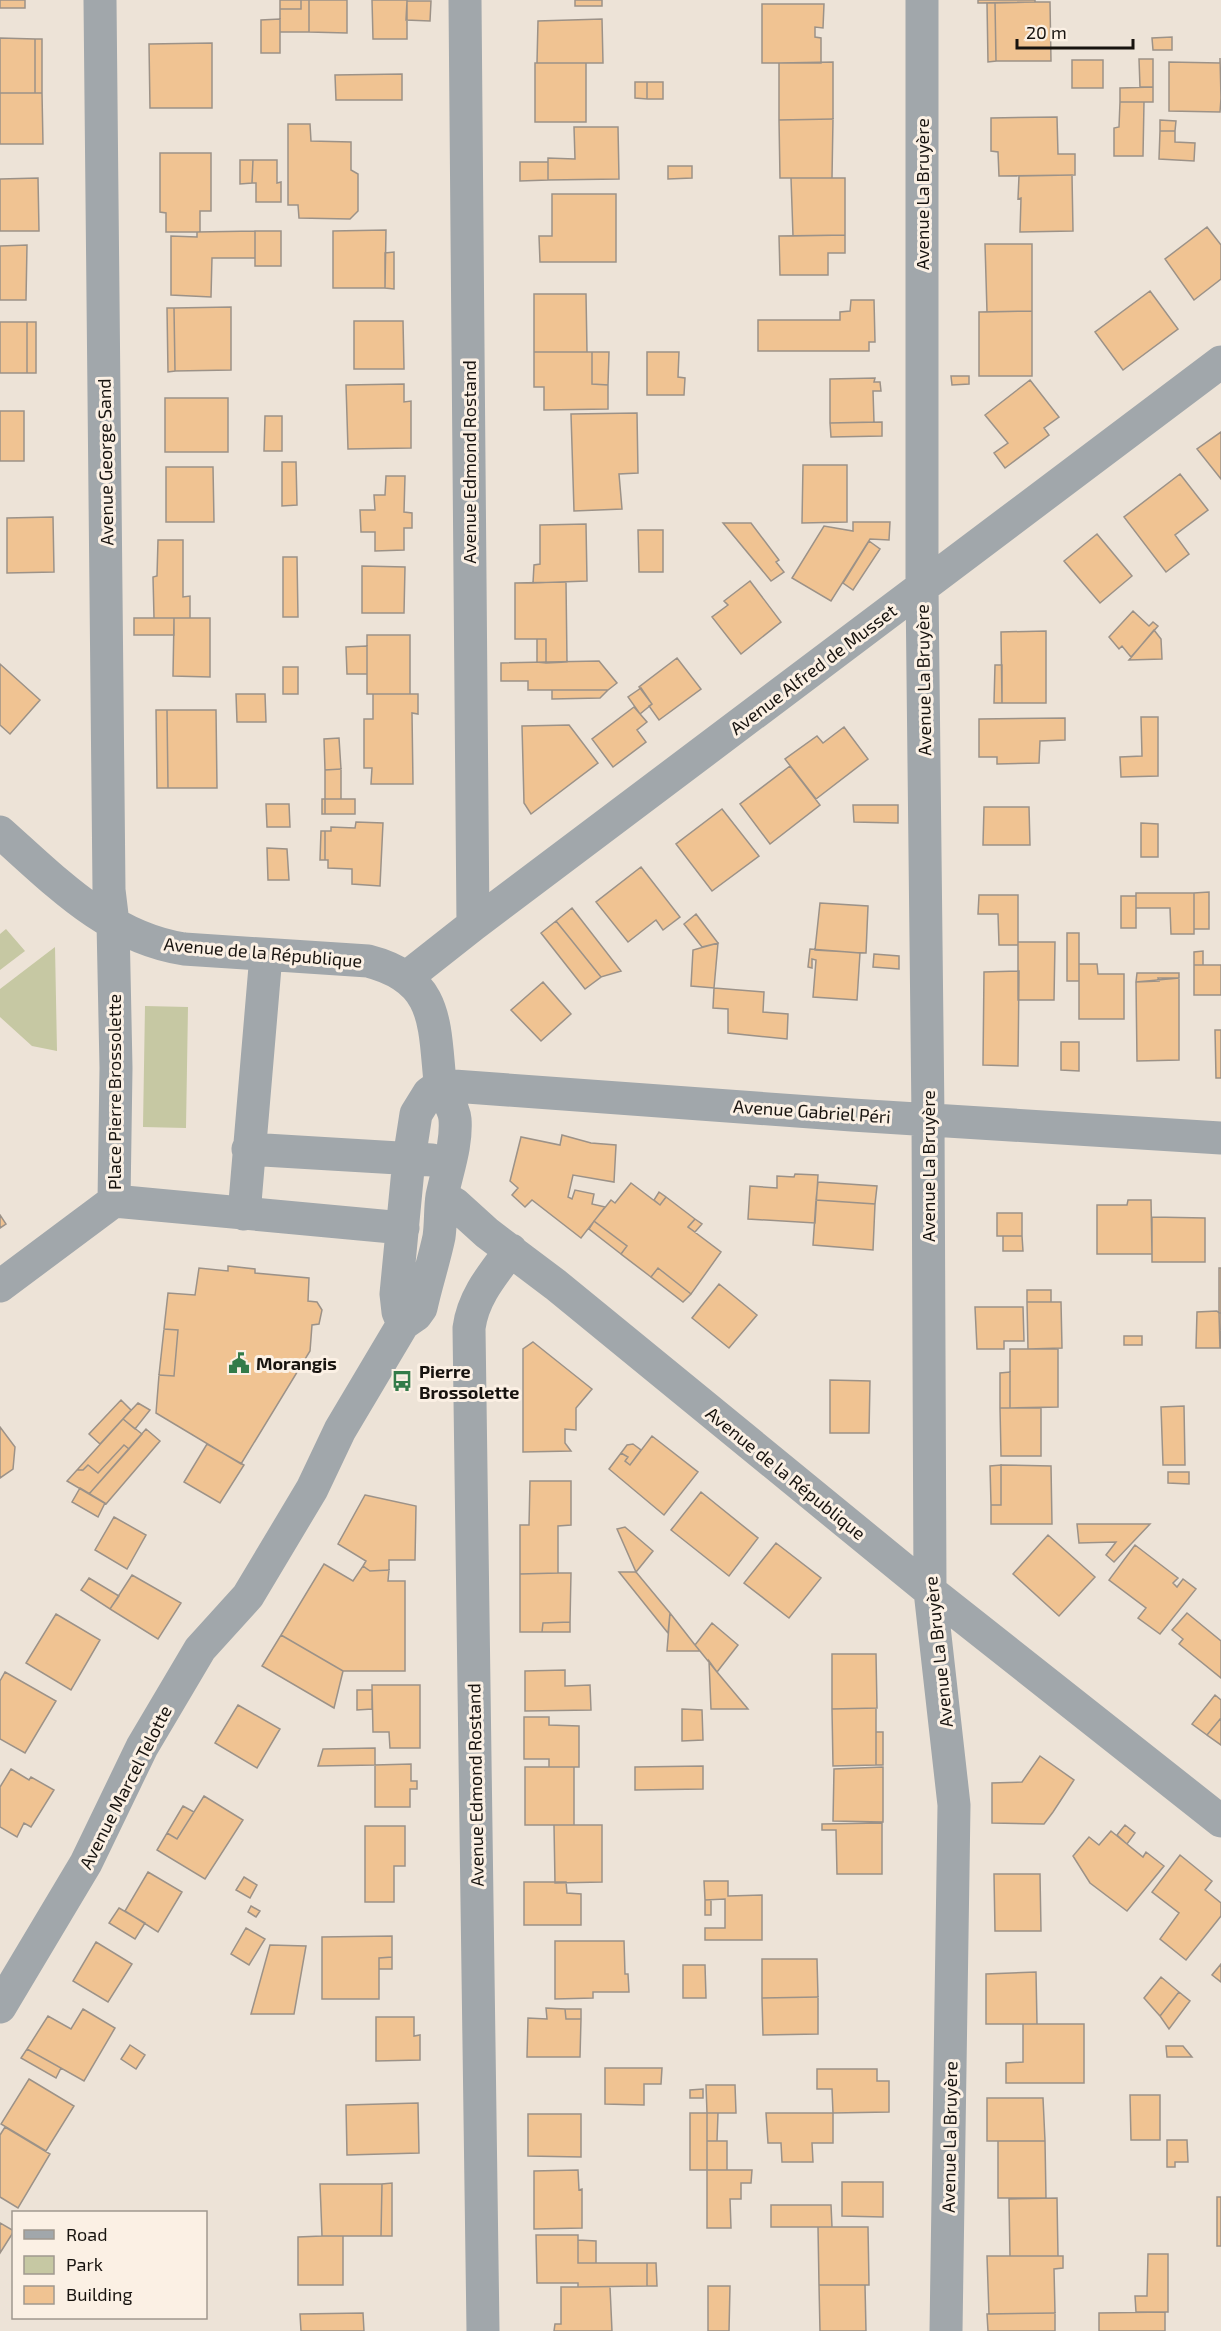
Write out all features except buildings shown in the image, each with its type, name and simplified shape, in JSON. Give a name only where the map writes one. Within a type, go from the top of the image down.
[{"type":"street","name":"Avenue George Sand","points":[[100,0],[109,890],[113,923]]},
{"type":"street","name":"Avenue Edmond Rostand","points":[[465,0],[473,924]]},
{"type":"street","name":"Avenue La Bruyère","points":[[922,0],[922,586],[930,1591],[954,1805],[946,2331]]},
{"type":"street","name":"Avenue Alfred de Musset","points":[[407,977],[473,924],[1221,362]]},
{"type":"street","name":"Avenue de la République","points":[[0,832],[73,896],[113,923],[139,937],[169,947],[368,961],[381,964],[407,977],[419,990],[434,1021],[440,1085],[447,1096],[455,1119],[450,1161],[442,1196],[574,1300],[930,1591],[1221,1821]]},
{"type":"street","name":"Place Pierre Brossolette","points":[[113,923],[116,1068],[114,1201],[403,1228]]},
{"type":"street","points":[[244,1214],[266,955]]},
{"type":"street","name":"Avenue Gabriel Péri","points":[[440,1085],[1221,1138]]},
{"type":"street","points":[[403,1324],[398,1312],[396,1294],[416,1114],[429,1092],[440,1085]]},
{"type":"street","points":[[248,1149],[408,1173],[450,1161]]},
{"type":"street","name":"Avenue Marcel Telotte","points":[[0,2007],[86,1863],[142,1746],[200,1649],[248,1596],[312,1489],[340,1430],[403,1324],[416,1315],[421,1308],[439,1236],[442,1196]]},
{"type":"street","points":[[0,1286],[114,1201]]},
{"type":"street","name":"Avenue Edmond Rostand","points":[[483,2331],[469,1328],[471,1312],[478,1298],[511,1250]]},
{"type":"green space","points":[[6,929],[25,951],[0,970],[0,934]]},
{"type":"green space","points":[[55,947],[57,1051],[32,1046],[0,1017],[0,989]]},
{"type":"green space","points":[[145,1006],[188,1007],[186,1128],[143,1127]]},
{"type":"place","name":"Morangis","points":[[239,1363]]},
{"type":"place","name":"Pierre Brossolette","points":[[402,1381]]}]
